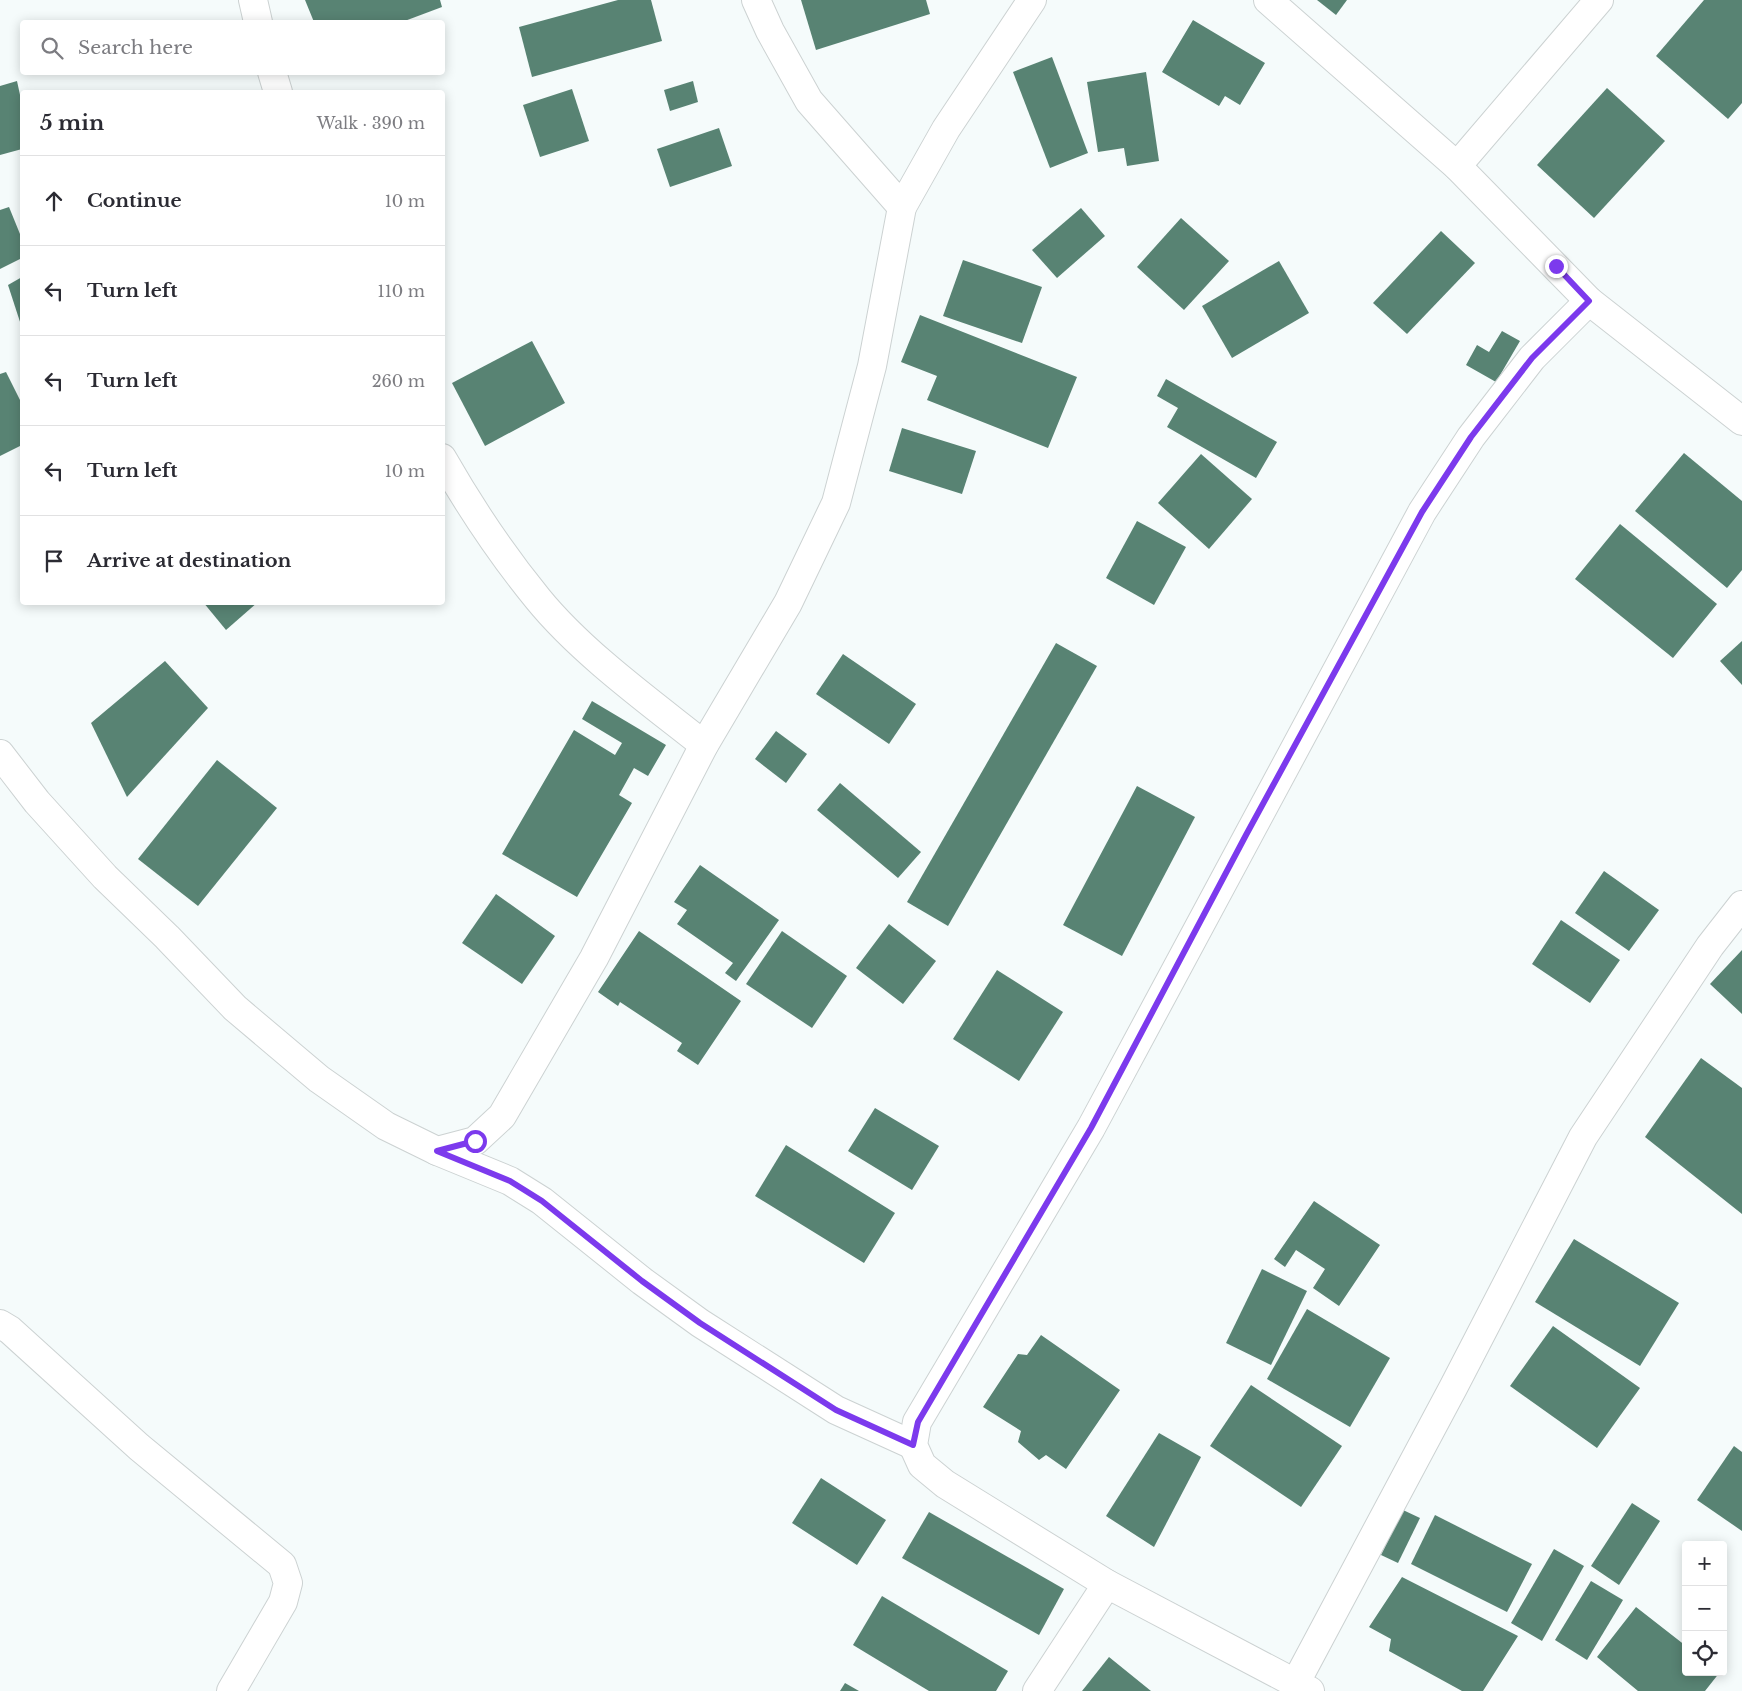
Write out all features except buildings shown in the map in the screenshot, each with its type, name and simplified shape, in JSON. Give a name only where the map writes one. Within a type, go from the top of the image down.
[{"type":"street","points":[[253,0],[258,20]]},
{"type":"street","points":[[756,0],[770,31],[809,101],[902,206]]},
{"type":"street","points":[[437,1151],[475,1141],[502,1116],[594,958],[704,745],[788,603],[836,504],[872,366],[902,206],[946,129],[1032,0]]},
{"type":"street","points":[[1268,0],[1457,166],[1589,301],[1742,421]]},
{"type":"street","points":[[1457,166],[1600,0]]},
{"type":"street","points":[[273,75],[277,90]]},
{"type":"street","points":[[1589,301],[1532,358],[1471,437],[1422,512],[1246,835],[1091,1128],[918,1422],[913,1445],[922,1465],[945,1484],[1108,1584],[1303,1687],[1583,1137],[1710,946],[1742,904]]},
{"type":"street","points":[[445,463],[466,500],[539,600],[584,646],[704,745]]},
{"type":"street","points":[[0,754],[37,802],[104,877],[168,937],[235,1008],[319,1079],[386,1126],[437,1151],[510,1181],[542,1201],[642,1281],[700,1323],[836,1410],[913,1445]]},
{"type":"street","points":[[0,1324],[10,1330],[139,1446],[282,1565],[288,1583],[284,1602],[231,1691]]},
{"type":"street","points":[[1037,1691],[1108,1584]]},
{"type":"route","points":[[475,1141],[437,1151],[510,1181],[542,1201],[642,1281],[700,1323],[836,1410],[913,1445],[918,1422],[1091,1128],[1246,835],[1422,512],[1471,437],[1532,358],[1589,301],[1556,266]]}]
